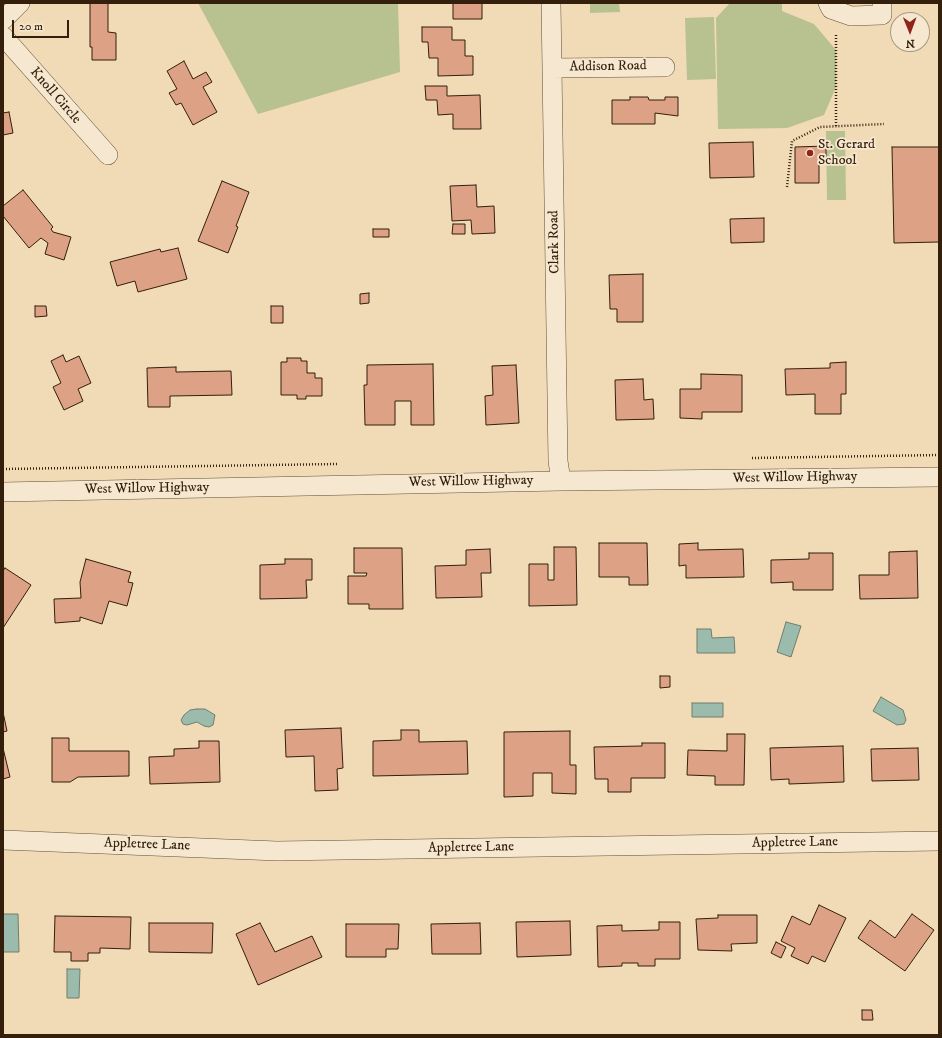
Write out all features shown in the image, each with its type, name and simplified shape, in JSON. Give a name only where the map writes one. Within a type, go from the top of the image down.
[{"type":"street","points":[[3,20],[20,3]]},
{"type":"street","name":"Clark Road","points":[[551,3],[558,461],[560,481]]},
{"type":"street","points":[[828,3],[831,9],[851,16],[882,9]]},
{"type":"street","name":"Knoll Circle","points":[[3,36],[108,155]]},
{"type":"street","name":"Addison Road","points":[[552,68],[665,66]]},
{"type":"street","name":"West Willow Highway","points":[[3,492],[560,481],[939,477]]},
{"type":"street","name":"Appletree Lane","points":[[3,840],[277,851],[939,841]]},
{"type":"path","points":[[836,35],[836,126]]},
{"type":"path","points":[[787,187],[792,141],[820,127],[884,124]]},
{"type":"green space","points":[[198,3],[398,3],[400,72],[258,114]]},
{"type":"green space","points":[[590,3],[619,3],[620,12],[590,13]]},
{"type":"green space","points":[[730,3],[782,3],[782,11],[814,24],[836,50],[836,87],[824,115],[787,128],[718,129],[716,18]]},
{"type":"green space","points":[[714,17],[716,79],[687,80],[685,18]]},
{"type":"green space","points":[[826,131],[845,131],[846,200],[827,200]]},
{"type":"shaded area","points":[[786,622],[801,626],[791,657],[777,652]]},
{"type":"shaded area","points":[[697,629],[711,629],[712,638],[734,637],[735,653],[697,653]]},
{"type":"shaded area","points":[[881,697],[903,710],[906,720],[904,724],[897,725],[873,711]]},
{"type":"shaded area","points":[[692,703],[723,703],[723,717],[692,717]]},
{"type":"shaded area","points":[[205,709],[215,715],[213,725],[209,727],[197,722],[187,725],[183,724],[181,720],[184,715],[190,710]]},
{"type":"shaded area","points":[[3,914],[18,914],[19,952],[3,952]]},
{"type":"shaded area","points":[[67,969],[80,969],[79,998],[67,998]]},
{"type":"building","points":[[90,3],[108,3],[108,32],[116,33],[116,60],[92,60],[92,47],[90,47]]},
{"type":"building","points":[[453,3],[482,3],[482,19],[453,19]]},
{"type":"building","points":[[422,27],[452,27],[452,40],[465,40],[465,56],[473,56],[473,75],[438,76],[438,58],[429,58],[428,42],[422,42]]},
{"type":"building","points":[[184,61],[193,79],[206,72],[212,82],[203,87],[217,112],[193,125],[181,103],[176,105],[169,93],[177,89],[167,71]]},
{"type":"building","points":[[425,86],[447,86],[447,96],[480,95],[481,129],[453,129],[453,114],[438,115],[437,100],[426,100]]},
{"type":"building","points":[[630,97],[648,97],[649,100],[665,100],[665,97],[678,97],[678,116],[655,113],[655,124],[612,124],[612,100],[630,100]]},
{"type":"building","points":[[9,112],[13,133],[3,135],[3,113]]},
{"type":"building","points":[[753,142],[754,177],[710,178],[709,143]]},
{"type":"building","points":[[826,146],[826,161],[819,161],[819,183],[795,183],[795,147]]},
{"type":"building","points":[[892,147],[939,147],[939,242],[894,243]]},
{"type":"building","points":[[222,181],[249,192],[236,226],[238,227],[228,253],[198,241]]},
{"type":"building","points":[[476,185],[477,207],[494,206],[495,233],[472,234],[471,220],[452,221],[450,186]]},
{"type":"building","points":[[23,190],[53,227],[51,229],[53,232],[71,237],[64,260],[45,254],[48,243],[41,238],[29,248],[3,216],[3,206]]},
{"type":"building","points":[[764,218],[764,242],[731,243],[730,219]]},
{"type":"building","points":[[453,224],[465,224],[465,234],[452,234]]},
{"type":"building","points":[[373,229],[389,229],[389,237],[373,237]]},
{"type":"building","points":[[178,248],[187,279],[138,292],[135,281],[117,286],[110,262],[160,249],[161,252]]},
{"type":"building","points":[[643,274],[643,322],[617,322],[617,309],[610,309],[609,275]]},
{"type":"building","points":[[369,293],[369,303],[360,304],[360,294]]},
{"type":"building","points":[[35,306],[46,306],[47,316],[35,317]]},
{"type":"building","points":[[271,306],[283,306],[283,323],[271,323]]},
{"type":"building","points":[[63,355],[66,362],[79,356],[91,383],[78,389],[83,401],[64,410],[53,387],[61,383],[51,361]]},
{"type":"building","points":[[287,358],[301,358],[301,361],[307,361],[307,373],[315,373],[315,378],[322,378],[322,396],[306,396],[306,399],[297,399],[297,395],[281,395],[281,362],[287,362]]},
{"type":"building","points":[[846,362],[846,394],[841,394],[841,414],[815,414],[815,394],[786,395],[785,369],[830,368],[830,363]]},
{"type":"building","points":[[433,364],[434,425],[411,425],[411,401],[395,401],[395,425],[365,425],[364,385],[367,385],[367,365]]},
{"type":"building","points":[[516,365],[519,423],[486,425],[485,396],[493,395],[492,366]]},
{"type":"building","points":[[176,367],[176,372],[231,371],[232,395],[170,396],[170,407],[148,407],[147,368]]},
{"type":"building","points":[[701,374],[742,375],[742,412],[702,412],[702,419],[680,418],[680,389],[701,389]]},
{"type":"building","points":[[643,379],[644,400],[653,399],[654,419],[616,420],[615,380]]},
{"type":"building","points":[[599,543],[647,543],[648,585],[629,585],[629,577],[599,577]]},
{"type":"building","points":[[698,543],[698,550],[743,549],[744,577],[686,578],[686,565],[679,566],[679,544]]},
{"type":"building","points":[[554,547],[576,547],[577,605],[529,606],[529,564],[548,564],[548,580],[554,580]]},
{"type":"building","points":[[354,548],[402,548],[403,609],[369,609],[369,604],[348,604],[348,576],[366,576],[367,573],[354,573]]},
{"type":"building","points":[[490,549],[491,573],[481,573],[482,597],[436,598],[435,566],[466,565],[466,550]]},
{"type":"building","points":[[917,551],[918,598],[860,599],[859,575],[889,575],[889,552]]},
{"type":"building","points":[[809,553],[833,553],[833,590],[793,590],[793,582],[771,583],[771,560],[809,559]]},
{"type":"building","points":[[86,559],[131,572],[128,582],[133,583],[127,606],[109,601],[102,624],[80,617],[80,621],[55,623],[54,599],[81,598],[80,582]]},
{"type":"building","points":[[285,559],[312,559],[312,580],[306,580],[307,598],[260,599],[260,565],[285,564]]},
{"type":"building","points":[[5,568],[31,585],[3,628],[3,571]]},
{"type":"building","points":[[660,676],[670,676],[670,687],[660,688]]},
{"type":"building","points":[[3,712],[7,731],[3,732]]},
{"type":"building","points":[[341,728],[343,768],[337,769],[338,790],[315,791],[314,756],[286,757],[285,730]]},
{"type":"building","points":[[401,730],[419,730],[419,742],[467,741],[468,774],[373,776],[373,741],[401,740]]},
{"type":"building","points":[[570,731],[570,765],[576,765],[576,794],[552,793],[552,773],[533,773],[533,796],[504,797],[504,732]]},
{"type":"building","points":[[727,734],[745,734],[744,785],[715,785],[715,776],[687,775],[688,750],[727,751]]},
{"type":"building","points":[[52,738],[69,738],[69,751],[129,751],[129,776],[78,777],[70,782],[52,782]]},
{"type":"building","points":[[199,741],[219,741],[220,782],[150,784],[149,757],[174,756],[174,749],[199,748]]},
{"type":"building","points":[[642,743],[665,743],[665,778],[631,778],[631,792],[608,792],[608,779],[595,779],[594,747],[642,746]]},
{"type":"building","points":[[843,746],[844,782],[789,784],[789,779],[771,780],[770,748]]},
{"type":"building","points":[[3,748],[10,777],[3,779]]},
{"type":"building","points":[[918,748],[919,780],[872,781],[871,749]]},
{"type":"building","points":[[819,905],[846,918],[825,962],[812,956],[808,964],[791,956],[795,948],[781,941],[792,916],[810,925]]},
{"type":"building","points":[[912,914],[934,930],[905,971],[858,938],[870,920],[895,938]]},
{"type":"building","points":[[718,915],[757,915],[757,943],[731,944],[732,951],[698,950],[696,919],[718,918]]},
{"type":"building","points":[[55,916],[131,917],[130,949],[100,948],[100,953],[88,953],[88,961],[71,961],[71,952],[54,952]]},
{"type":"building","points":[[570,921],[571,955],[517,957],[516,922]]},
{"type":"building","points":[[659,922],[680,922],[680,959],[655,959],[655,966],[638,966],[638,963],[622,963],[622,966],[598,967],[597,926],[622,925],[622,931],[659,930]]},
{"type":"building","points":[[149,923],[213,923],[212,953],[149,952]]},
{"type":"building","points":[[260,923],[275,952],[312,936],[322,957],[258,985],[236,934]]},
{"type":"building","points":[[480,923],[481,954],[432,954],[431,924]]},
{"type":"building","points":[[346,924],[399,924],[398,949],[386,949],[386,957],[346,957]]},
{"type":"building","points":[[776,942],[786,947],[781,958],[771,953]]},
{"type":"building","points":[[862,1010],[872,1010],[873,1020],[862,1020]]},
{"type":"place","name":"St. Gerard School","points":[[810,153]]}]
